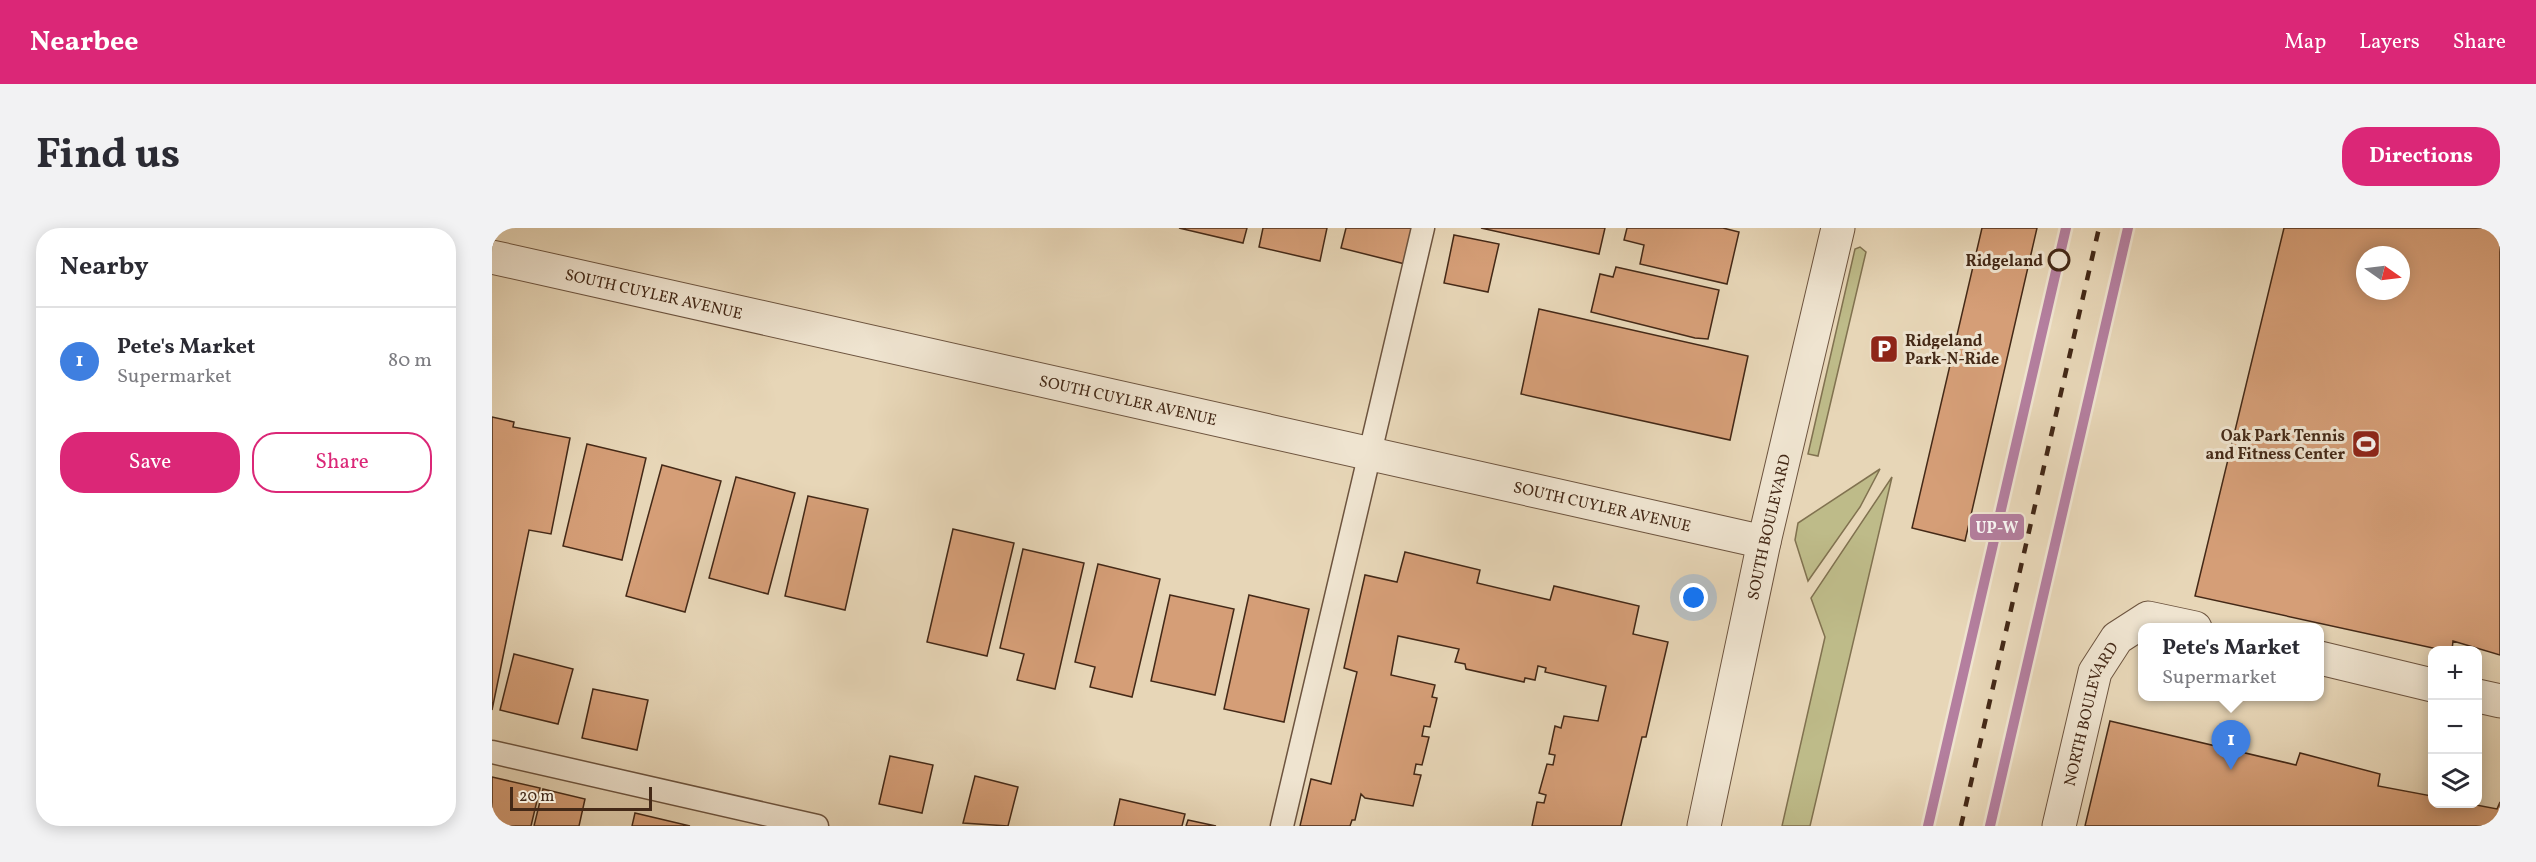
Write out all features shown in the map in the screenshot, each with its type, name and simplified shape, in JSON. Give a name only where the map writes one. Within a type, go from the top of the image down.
[{"type":"street","name":"SOUTH BOULEVARD","points":[[1704,826],[1764,542],[1838,228]]},
{"type":"street","name":"SOUTH CUYLER AVENUE","points":[[492,257],[1764,542]]},
{"type":"street","name":"NORTH BOULEVARD","points":[[2140,623],[2148,618],[2174,623]]},
{"type":"street","name":"NORTH BOULEVARD","points":[[2059,826],[2095,672],[2116,638],[2138,624]]},
{"type":"street","points":[[2324,659],[2428,684]]},
{"type":"street","points":[[2482,697],[2500,701]]},
{"type":"lane","points":[[1282,826],[1424,228]]},
{"type":"lane","points":[[492,752],[817,826]]},
{"type":"shaded area","points":[[1860,247],[1866,252],[1818,456],[1808,454],[1855,249]]},
{"type":"shaded area","points":[[1880,469],[1860,507],[1808,581],[1795,540],[1798,523]]},
{"type":"shaded area","points":[[1892,477],[1810,826],[1782,826],[1825,637],[1811,598]]},
{"type":"building","points":[[1179,228],[1247,228],[1243,243]]},
{"type":"building","points":[[1263,228],[1327,228],[1320,261],[1259,247]]},
{"type":"building","points":[[1346,228],[1414,228],[1405,264],[1341,248]]},
{"type":"building","points":[[1481,228],[1605,228],[1599,254]]},
{"type":"building","points":[[1627,228],[1723,228],[1739,232],[1727,284],[1640,264],[1644,245],[1624,240]]},
{"type":"building","points":[[1982,228],[2037,228],[1965,541],[1912,528]]},
{"type":"building","name":"Oak Park Tennis and Fitness Center","points":[[2284,228],[2500,228],[2500,655],[2482,650],[2482,646],[2470,646],[2453,641],[2452,646],[2428,647],[2195,596]]},
{"type":"building","points":[[1454,235],[1499,244],[1488,292],[1444,283]]},
{"type":"building","points":[[1616,267],[1719,290],[1708,339],[1695,338],[1591,312],[1600,274],[1613,277]]},
{"type":"building","points":[[1539,309],[1748,356],[1730,440],[1521,394]]},
{"type":"building","points":[[492,417],[514,422],[513,427],[570,438],[551,534],[529,530],[492,710]]},
{"type":"building","points":[[587,444],[646,458],[622,560],[563,546]]},
{"type":"building","points":[[662,465],[721,481],[685,612],[626,596]]},
{"type":"building","points":[[736,477],[795,493],[768,594],[709,578]]},
{"type":"building","points":[[808,496],[868,509],[845,610],[785,596]]},
{"type":"building","points":[[953,529],[1014,543],[987,656],[927,642]]},
{"type":"building","points":[[1023,549],[1084,563],[1055,689],[1017,680],[1024,654],[1000,648]]},
{"type":"building","points":[[1405,552],[1480,570],[1477,583],[1550,600],[1554,586],[1639,606],[1633,634],[1668,642],[1646,737],[1642,737],[1621,826],[1532,826],[1537,802],[1544,803],[1546,795],[1539,793],[1547,764],[1553,765],[1555,755],[1549,754],[1555,726],[1561,728],[1564,716],[1598,721],[1606,686],[1545,672],[1546,668],[1538,666],[1535,680],[1525,678],[1524,682],[1466,669],[1465,664],[1455,662],[1459,649],[1398,636],[1391,675],[1435,685],[1432,697],[1437,698],[1430,727],[1424,726],[1422,736],[1429,737],[1422,765],[1416,764],[1414,774],[1421,775],[1413,806],[1365,798],[1361,794],[1355,820],[1352,820],[1350,826],[1300,826],[1311,779],[1331,784],[1357,672],[1344,668],[1365,575],[1397,582]]},
{"type":"building","points":[[1098,564],[1160,579],[1132,697],[1090,687],[1095,667],[1075,662]]},
{"type":"building","points":[[1170,595],[1234,609],[1215,695],[1151,681]]},
{"type":"building","points":[[1249,595],[1309,609],[1284,722],[1224,709]]},
{"type":"building","points":[[514,654],[573,669],[558,724],[500,710]]},
{"type":"building","points":[[593,689],[648,700],[637,750],[582,738]]},
{"type":"building","points":[[2110,721],[2296,765],[2300,753],[2380,774],[2378,786],[2428,795],[2428,808],[2482,808],[2482,806],[2497,809],[2500,802],[2500,826],[2085,826]]},
{"type":"building","points":[[890,756],[933,765],[922,813],[879,804]]},
{"type":"building","points":[[975,776],[1018,787],[1008,826],[963,823]]},
{"type":"building","points":[[492,777],[540,788],[531,826],[492,826]]},
{"type":"building","points":[[543,789],[585,799],[579,826],[534,826]]},
{"type":"building","points":[[1120,799],[1185,814],[1182,826],[1114,826]]},
{"type":"building","points":[[635,813],[690,826],[632,826]]},
{"type":"building","points":[[1188,820],[1216,826],[1186,826]]},
{"type":"railway","points":[[1961,826],[2099,228]]},
{"type":"transit line","name":"UP-W","points":[[1928,826],[2066,228]]},
{"type":"transit line","name":"UP-W","points":[[1990,826],[2128,228]]},
{"type":"place","name":"Ridgeland","points":[[2059,260]]},
{"type":"place","name":"Ridgeland Park-N-Ride","points":[[1884,349]]},
{"type":"place","name":"Oak Park Tennis and Fitness Center","points":[[2366,444]]},
{"type":"place","name":"Pete's Market","points":[[2231,770]]}]
